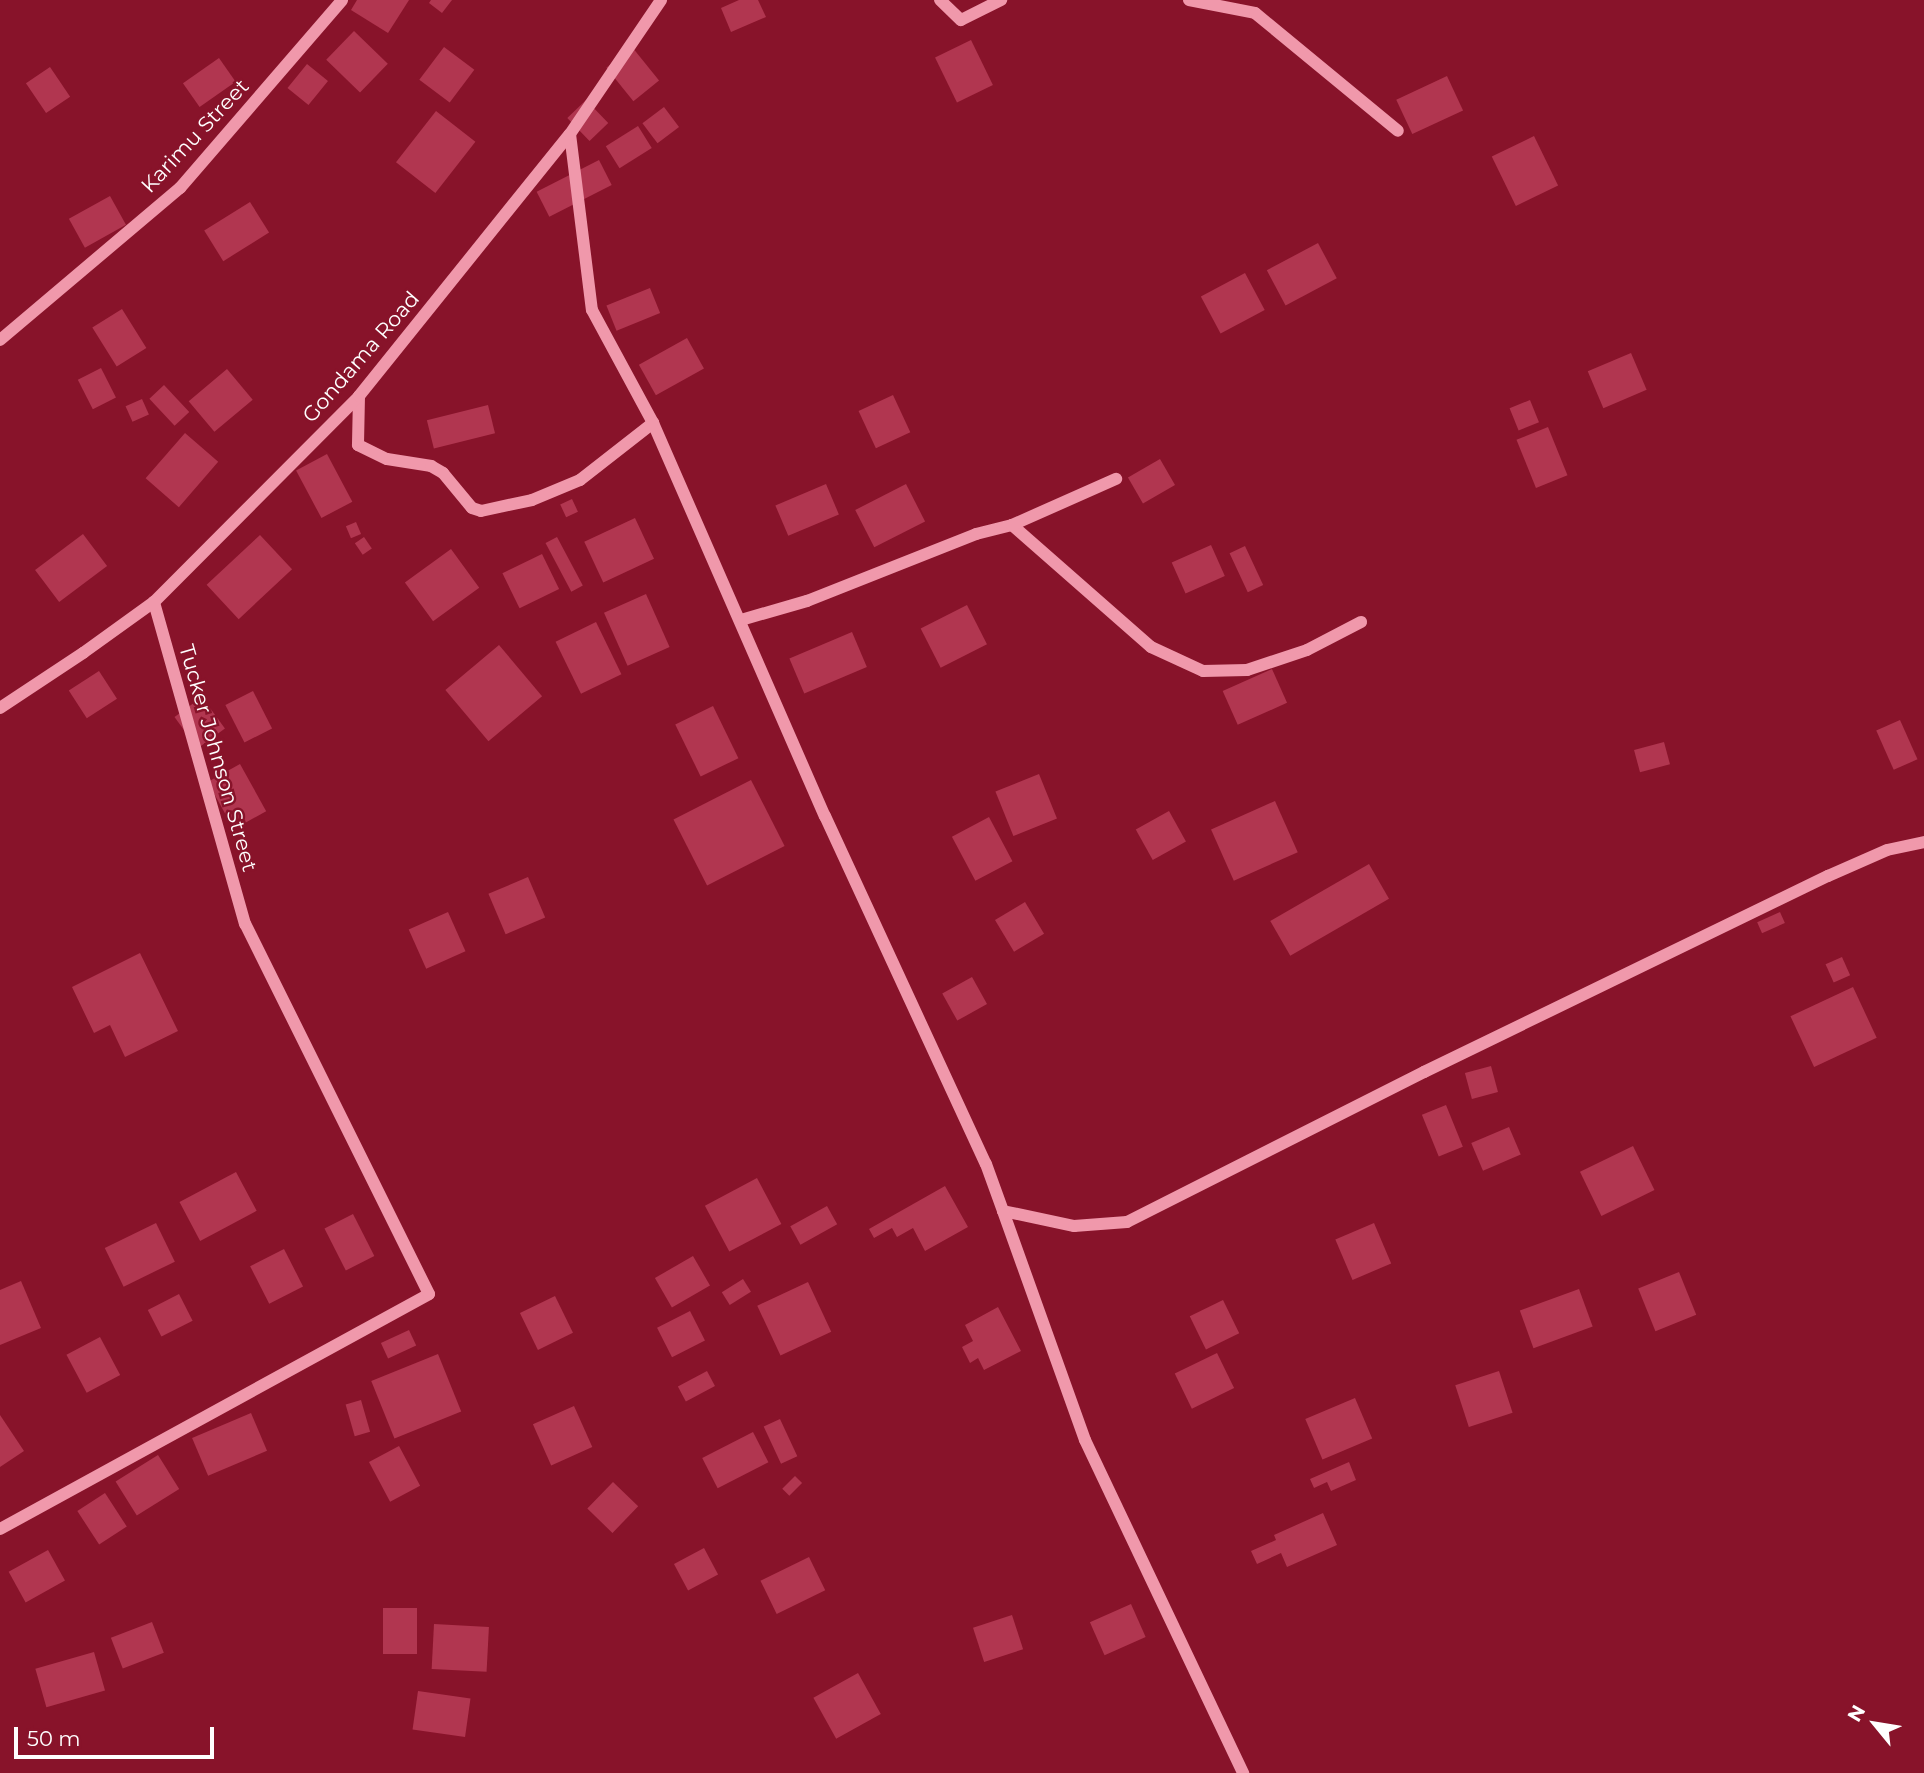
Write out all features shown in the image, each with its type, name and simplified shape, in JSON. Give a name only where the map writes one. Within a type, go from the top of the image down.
[{"type":"street","name":"Karimu Street","points":[[0,340],[180,188],[342,0]]},
{"type":"street","name":"Gondama Road","points":[[0,708],[83,653],[154,601],[359,396],[570,134],[661,0]]},
{"type":"street","points":[[940,0],[961,20],[1001,0]]},
{"type":"street","points":[[1189,0],[1255,13],[1398,131]]},
{"type":"street","points":[[570,134],[592,310],[653,423],[825,817],[986,1164],[1085,1440],[1243,1773]]},
{"type":"street","points":[[359,396],[358,445],[387,459],[431,467],[443,473],[472,508],[481,512],[532,500],[580,480],[653,423]]},
{"type":"street","points":[[741,620],[807,601],[976,534],[1012,525],[1116,479]]},
{"type":"street","points":[[1012,525],[1151,646],[1203,671],[1247,670],[1307,650],[1361,622]]},
{"type":"street","name":"Tucker Johnson Street","points":[[0,1529],[429,1294],[245,924],[154,601]]},
{"type":"street","points":[[1003,1211],[1074,1226],[1127,1222],[1424,1072],[1815,882],[1887,850],[1924,842]]},
{"type":"building","points":[[357,0],[409,0],[388,33],[351,10]]},
{"type":"building","points":[[431,0],[452,0],[442,13],[429,3]]},
{"type":"building","points":[[739,0],[758,0],[766,17],[731,32],[721,8]]},
{"type":"building","points":[[354,31],[388,64],[360,92],[326,60]]},
{"type":"building","points":[[971,40],[993,85],[957,102],[935,58]]},
{"type":"building","points":[[444,47],[474,70],[450,103],[419,80]]},
{"type":"building","points":[[632,47],[659,80],[633,101],[606,68]]},
{"type":"building","points":[[219,58],[236,82],[200,107],[183,83]]},
{"type":"building","points":[[307,64],[328,81],[308,105],[287,88]]},
{"type":"building","points":[[50,67],[70,97],[46,113],[26,83]]},
{"type":"building","points":[[1447,76],[1463,110],[1412,134],[1396,100]]},
{"type":"building","points":[[586,100],[608,123],[590,141],[567,118]]},
{"type":"building","points":[[664,107],[679,127],[657,143],[642,123]]},
{"type":"building","points":[[436,111],[475,142],[435,193],[396,162]]},
{"type":"building","points":[[638,126],[652,148],[620,168],[606,146]]},
{"type":"building","points":[[1534,136],[1558,185],[1516,206],[1492,157]]},
{"type":"building","points":[[599,160],[612,185],[549,217],[537,192]]},
{"type":"building","points":[[110,196],[126,225],[85,248],[69,219]]},
{"type":"building","points":[[250,202],[269,233],[223,261],[204,231]]},
{"type":"building","points":[[1318,243],[1337,278],[1286,306],[1267,270]]},
{"type":"building","points":[[1245,273],[1265,310],[1221,334],[1201,296]]},
{"type":"building","points":[[650,288],[660,313],[617,331],[606,306]]},
{"type":"building","points":[[122,309],[146,348],[117,367],[92,328]]},
{"type":"building","points":[[687,338],[704,369],[656,395],[639,365]]},
{"type":"building","points":[[1631,353],[1647,390],[1603,408],[1588,371]]},
{"type":"building","points":[[101,368],[116,397],[93,409],[78,380]]},
{"type":"building","points":[[227,369],[253,400],[214,432],[189,401]]},
{"type":"building","points":[[164,385],[189,412],[175,426],[149,399]]},
{"type":"building","points":[[893,395],[910,432],[876,448],[859,411]]},
{"type":"building","points":[[142,399],[149,415],[132,422],[126,406]]},
{"type":"building","points":[[1530,400],[1539,422],[1519,430],[1510,408]]},
{"type":"building","points":[[488,405],[495,433],[434,448],[427,420]]},
{"type":"building","points":[[1548,427],[1567,475],[1536,488],[1516,440]]},
{"type":"building","points":[[185,433],[218,462],[179,507],[146,478]]},
{"type":"building","points":[[327,454],[352,502],[321,518],[296,470]]},
{"type":"building","points":[[1160,459],[1175,485],[1143,503],[1128,478]]},
{"type":"building","points":[[826,484],[839,514],[788,536],[775,505]]},
{"type":"building","points":[[906,484],[925,521],[874,547],[855,510]]},
{"type":"building","points":[[572,499],[578,512],[566,517],[560,504]]},
{"type":"building","points":[[635,518],[654,559],[603,582],[584,542]]},
{"type":"building","points":[[356,522],[361,534],[351,538],[346,526]]},
{"type":"building","points":[[83,534],[107,566],[59,602],[35,570]]},
{"type":"building","points":[[260,535],[292,569],[239,619],[207,585]]},
{"type":"building","points":[[364,537],[372,549],[363,555],[355,543]]},
{"type":"building","points":[[557,537],[583,586],[571,592],[546,543]]},
{"type":"building","points":[[1211,545],[1225,576],[1186,594],[1172,562]]},
{"type":"building","points":[[1245,546],[1263,585],[1248,592],[1230,553]]},
{"type":"building","points":[[451,549],[479,588],[433,621],[405,583]]},
{"type":"building","points":[[542,554],[559,589],[520,608],[502,573]]},
{"type":"building","points":[[646,594],[670,647],[628,666],[604,613]]},
{"type":"building","points":[[967,605],[987,644],[941,668],[921,629]]},
{"type":"building","points":[[596,622],[621,674],[581,694],[556,642]]},
{"type":"building","points":[[852,632],[867,667],[804,694],[789,659]]},
{"type":"building","points":[[499,645],[542,696],[488,741],[445,690]]},
{"type":"building","points":[[1272,669],[1287,703],[1238,725],[1223,691]]},
{"type":"building","points":[[99,671],[117,699],[87,718],[69,691]]},
{"type":"building","points":[[253,691],[272,728],[244,742],[225,705]]},
{"type":"building","points":[[202,697],[225,729],[197,749],[174,717]]},
{"type":"building","points":[[713,706],[738,758],[701,777],[675,724]]},
{"type":"building","points":[[1900,720],[1917,759],[1894,770],[1876,731]]},
{"type":"building","points":[[1664,742],[1670,764],[1640,772],[1634,750]]},
{"type":"building","points":[[240,764],[266,811],[234,829],[208,782]]},
{"type":"building","points":[[1039,774],[1057,819],[1013,836],[995,792]]},
{"type":"building","points":[[751,780],[785,846],[707,885],[673,819]]},
{"type":"building","points":[[1275,801],[1298,852],[1234,881],[1211,829]]},
{"type":"building","points":[[1169,811],[1186,842],[1153,860],[1136,829]]},
{"type":"building","points":[[989,817],[1012,861],[975,881],[952,837]]},
{"type":"building","points":[[1369,864],[1389,899],[1290,956],[1270,921]]},
{"type":"building","points":[[528,877],[545,918],[506,934],[488,894]]},
{"type":"building","points":[[1025,902],[1044,934],[1014,952],[995,920]]},
{"type":"building","points":[[448,912],[465,951],[426,969],[409,929]]},
{"type":"building","points":[[1780,912],[1785,923],[1762,933],[1757,922]]},
{"type":"building","points":[[140,953],[178,1031],[125,1057],[110,1025],[94,1033],[72,987]]},
{"type":"building","points":[[1842,957],[1850,975],[1834,983],[1826,964]]},
{"type":"building","points":[[972,977],[987,1004],[957,1021],[942,993]]},
{"type":"building","points":[[1853,987],[1877,1038],[1814,1067],[1790,1016]]},
{"type":"building","points":[[1491,1066],[1498,1092],[1472,1099],[1465,1073]]},
{"type":"building","points":[[1446,1105],[1463,1147],[1439,1156],[1422,1115]]},
{"type":"building","points":[[1509,1127],[1521,1155],[1483,1171],[1471,1143]]},
{"type":"building","points":[[1633,1146],[1654,1190],[1601,1216],[1580,1172]]},
{"type":"building","points":[[236,1172],[257,1211],[200,1241],[179,1202]]},
{"type":"building","points":[[757,1178],[781,1224],[729,1252],[705,1206]]},
{"type":"building","points":[[945,1186],[968,1227],[925,1251],[913,1228],[897,1237],[892,1228],[874,1238],[869,1229]]},
{"type":"building","points":[[827,1206],[837,1224],[800,1245],[790,1226]]},
{"type":"building","points":[[353,1214],[374,1256],[346,1270],[324,1229]]},
{"type":"building","points":[[156,1223],[175,1262],[124,1287],[105,1248]]},
{"type":"building","points":[[1374,1223],[1391,1264],[1353,1280],[1335,1239]]},
{"type":"building","points":[[284,1249],[303,1286],[269,1304],[250,1266]]},
{"type":"building","points":[[693,1256],[710,1285],[672,1307],[655,1278]]},
{"type":"building","points":[[1679,1272],[1696,1315],[1655,1331],[1638,1288]]},
{"type":"building","points":[[743,1279],[751,1292],[730,1305],[722,1292]]},
{"type":"building","points":[[21,1281],[41,1328],[0,1345],[0,1290]]},
{"type":"building","points":[[808,1282],[831,1332],[780,1356],[757,1306]]},
{"type":"building","points":[[1579,1289],[1593,1327],[1533,1348],[1520,1311]]},
{"type":"building","points":[[179,1294],[193,1321],[161,1337],[148,1310]]},
{"type":"building","points":[[555,1296],[573,1333],[538,1350],[520,1313]]},
{"type":"building","points":[[1223,1300],[1239,1333],[1206,1349],[1190,1316]]},
{"type":"building","points":[[998,1307],[1021,1351],[984,1370],[978,1358],[970,1363],[962,1347],[973,1341],[965,1325]]},
{"type":"building","points":[[690,1311],[705,1340],[672,1357],[657,1328]]},
{"type":"building","points":[[409,1330],[416,1345],[388,1359],[381,1343]]},
{"type":"building","points":[[100,1337],[120,1375],[87,1393],[66,1355]]},
{"type":"building","points":[[1217,1353],[1234,1388],[1192,1409],[1175,1374]]},
{"type":"building","points":[[438,1354],[461,1411],[394,1438],[371,1381]]},
{"type":"building","points":[[707,1371],[715,1386],[686,1402],[678,1386]]},
{"type":"building","points":[[1499,1371],[1513,1413],[1469,1427],[1455,1385]]},
{"type":"building","points":[[1355,1398],[1372,1439],[1322,1460],[1305,1419]]},
{"type":"building","points":[[361,1400],[370,1432],[355,1436],[346,1404]]},
{"type":"building","points":[[574,1406],[592,1447],[551,1465],[533,1424]]},
{"type":"building","points":[[251,1413],[267,1451],[208,1476],[192,1438]]},
{"type":"building","points":[[0,1415],[24,1451],[0,1467]]},
{"type":"building","points":[[780,1419],[797,1456],[781,1464],[764,1427]]},
{"type":"building","points":[[753,1432],[768,1462],[718,1488],[702,1458]]},
{"type":"building","points":[[399,1446],[420,1486],[390,1502],[369,1462]]},
{"type":"building","points":[[158,1455],[179,1489],[137,1515],[116,1481]]},
{"type":"building","points":[[1349,1462],[1356,1480],[1331,1491],[1327,1482],[1314,1488],[1310,1479]]},
{"type":"building","points":[[795,1476],[802,1483],[789,1496],[782,1489]]},
{"type":"building","points":[[613,1482],[638,1506],[612,1533],[587,1509]]},
{"type":"building","points":[[105,1493],[127,1527],[99,1545],[77,1511]]},
{"type":"building","points":[[1323,1513],[1337,1545],[1287,1567],[1281,1553],[1257,1564],[1251,1551],[1276,1540],[1274,1535]]},
{"type":"building","points":[[704,1548],[718,1574],[688,1590],[674,1564]]},
{"type":"building","points":[[48,1550],[65,1581],[26,1602],[9,1572]]},
{"type":"building","points":[[809,1557],[825,1590],[777,1614],[760,1581]]},
{"type":"building","points":[[1131,1604],[1146,1637],[1105,1655],[1090,1622]]},
{"type":"building","points":[[383,1608],[417,1608],[417,1654],[383,1654]]},
{"type":"building","points":[[1012,1615],[1023,1649],[984,1662],[973,1628]]},
{"type":"building","points":[[152,1622],[164,1653],[123,1669],[111,1638]]},
{"type":"building","points":[[434,1624],[489,1627],[487,1672],[432,1669]]},
{"type":"building","points":[[94,1652],[105,1690],[46,1707],[35,1669]]},
{"type":"building","points":[[858,1673],[881,1714],[836,1739],[813,1698]]},
{"type":"building","points":[[418,1691],[470,1698],[465,1737],[413,1730]]}]
